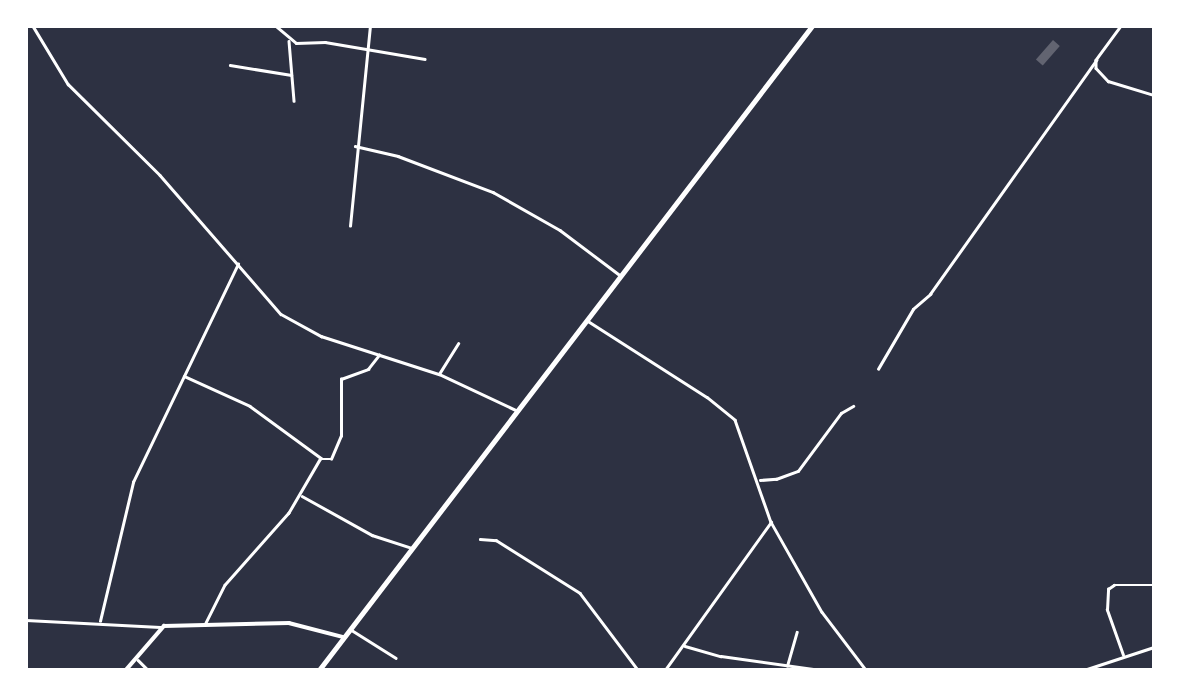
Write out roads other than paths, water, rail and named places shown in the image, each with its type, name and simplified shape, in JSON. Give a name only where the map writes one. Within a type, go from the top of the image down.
[{"type":"highway","points":[[319,670],[812,26]]},
{"type":"main road","points":[[126,670],[138,660],[160,627],[206,623],[289,623],[343,637]]},
{"type":"street","points":[[33,26],[68,84],[160,174],[285,318],[321,336],[439,374],[518,411]]},
{"type":"street","points":[[276,26],[289,41],[293,101]]},
{"type":"street","points":[[350,226],[355,146],[370,26]]},
{"type":"street","points":[[878,369],[910,313],[930,294],[1121,26]]},
{"type":"street","points":[[289,41],[367,48],[425,59]]},
{"type":"street","points":[[1096,60],[1096,68],[1108,81],[1154,94]]},
{"type":"street","points":[[230,65],[291,75]]},
{"type":"street","points":[[355,146],[398,156],[492,192],[560,230],[621,276]]},
{"type":"street","points":[[100,621],[133,482],[221,293],[239,264]]},
{"type":"street","points":[[587,321],[707,397],[735,420],[760,480],[771,522],[822,612],[866,670]]},
{"type":"street","points":[[439,374],[458,344]]},
{"type":"street","points":[[184,376],[250,407],[321,458],[331,459],[341,436],[341,379],[368,369],[379,355]]},
{"type":"street","points":[[760,480],[776,480],[797,471],[841,413],[853,406]]},
{"type":"street","points":[[206,623],[225,585],[302,496],[321,458]]},
{"type":"street","points":[[302,496],[372,535],[412,548]]},
{"type":"street","points":[[665,670],[685,646],[771,522]]},
{"type":"street","points":[[480,539],[496,540],[580,593],[638,670]]},
{"type":"street","points":[[1123,655],[1107,610],[1108,589],[1114,585],[1154,585]]},
{"type":"street","points":[[26,620],[100,621],[160,627]]},
{"type":"street","points":[[350,629],[396,658]]},
{"type":"street","points":[[787,666],[797,632]]},
{"type":"street","points":[[685,646],[762,663],[820,670]]},
{"type":"street","points":[[1084,670],[1154,647]]},
{"type":"street","points":[[138,660],[148,670]]},
{"type":"street","points":[[762,663],[762,670]]}]
